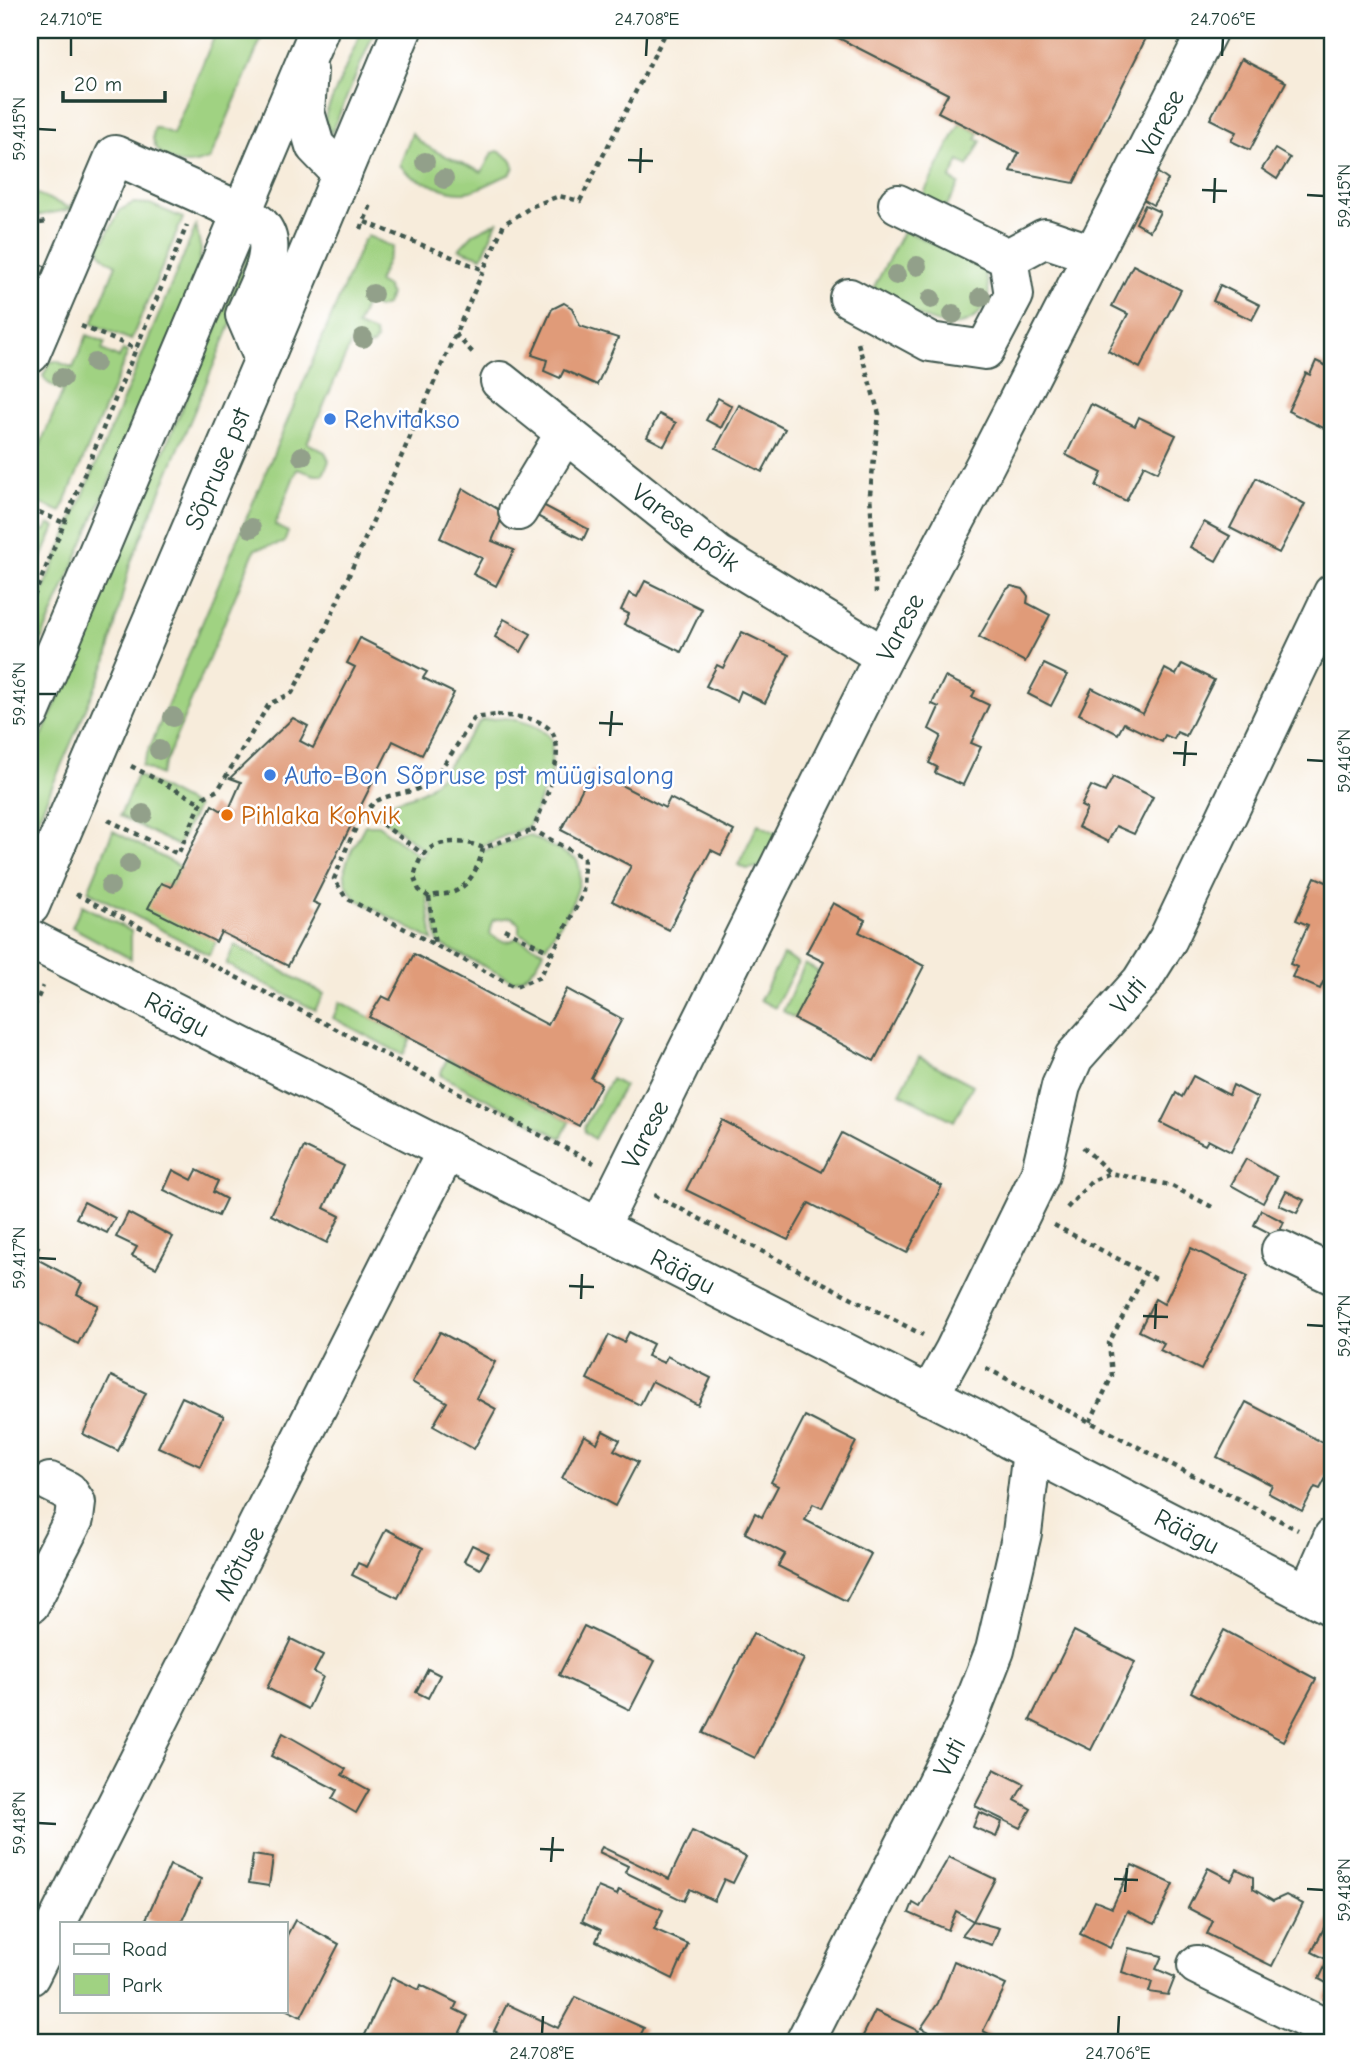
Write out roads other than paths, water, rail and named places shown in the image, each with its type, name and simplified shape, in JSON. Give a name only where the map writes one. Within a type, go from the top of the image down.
[{"type":"street","name":"Sõpruse pst","points":[[30,906],[402,30]]},
{"type":"street","name":"Varese","points":[[598,1228],[884,656],[1208,30]]},
{"type":"street","points":[[314,42],[305,112],[315,146],[342,174]]},
{"type":"street","points":[[30,713],[314,42]]},
{"type":"street","points":[[30,354],[115,155],[241,212],[260,224],[268,237],[268,260],[245,315],[264,359]]},
{"type":"street","points":[[898,204],[1008,258]]},
{"type":"street","points":[[1008,258],[1045,237],[1092,254]]},
{"type":"street","points":[[851,315],[930,342],[985,349],[1014,295],[1008,258]]},
{"type":"street","name":"Varese põik","points":[[500,381],[718,555],[884,656]]},
{"type":"street","points":[[518,511],[565,433]]},
{"type":"street","name":"Vuti","points":[[929,1396],[954,1351],[1040,1175],[1061,1086],[1074,1057],[1141,982],[1168,939],[1333,593]]},
{"type":"street","name":"Räägu","points":[[30,939],[929,1396],[1321,1601]]},
{"type":"street","name":"Mõtuse","points":[[30,1976],[447,1150]]},
{"type":"street","points":[[1281,1250],[1333,1275]]},
{"type":"street","name":"Vuti","points":[[805,2042],[966,1724],[995,1650],[1022,1533],[1032,1451]]},
{"type":"street","points":[[30,1604],[74,1519],[76,1503],[68,1491],[50,1482]]},
{"type":"street","points":[[1321,1601],[1331,1541]]},
{"type":"street","points":[[1197,1965],[1333,2032]]},
{"type":"place","name":"Rehvitakso","points":[[330,419]]},
{"type":"place","name":"Auto-Bon Sõpruse pst müügisalong","points":[[270,775]]},
{"type":"place","name":"Pihlaka Kohvik","points":[[227,815]]}]
